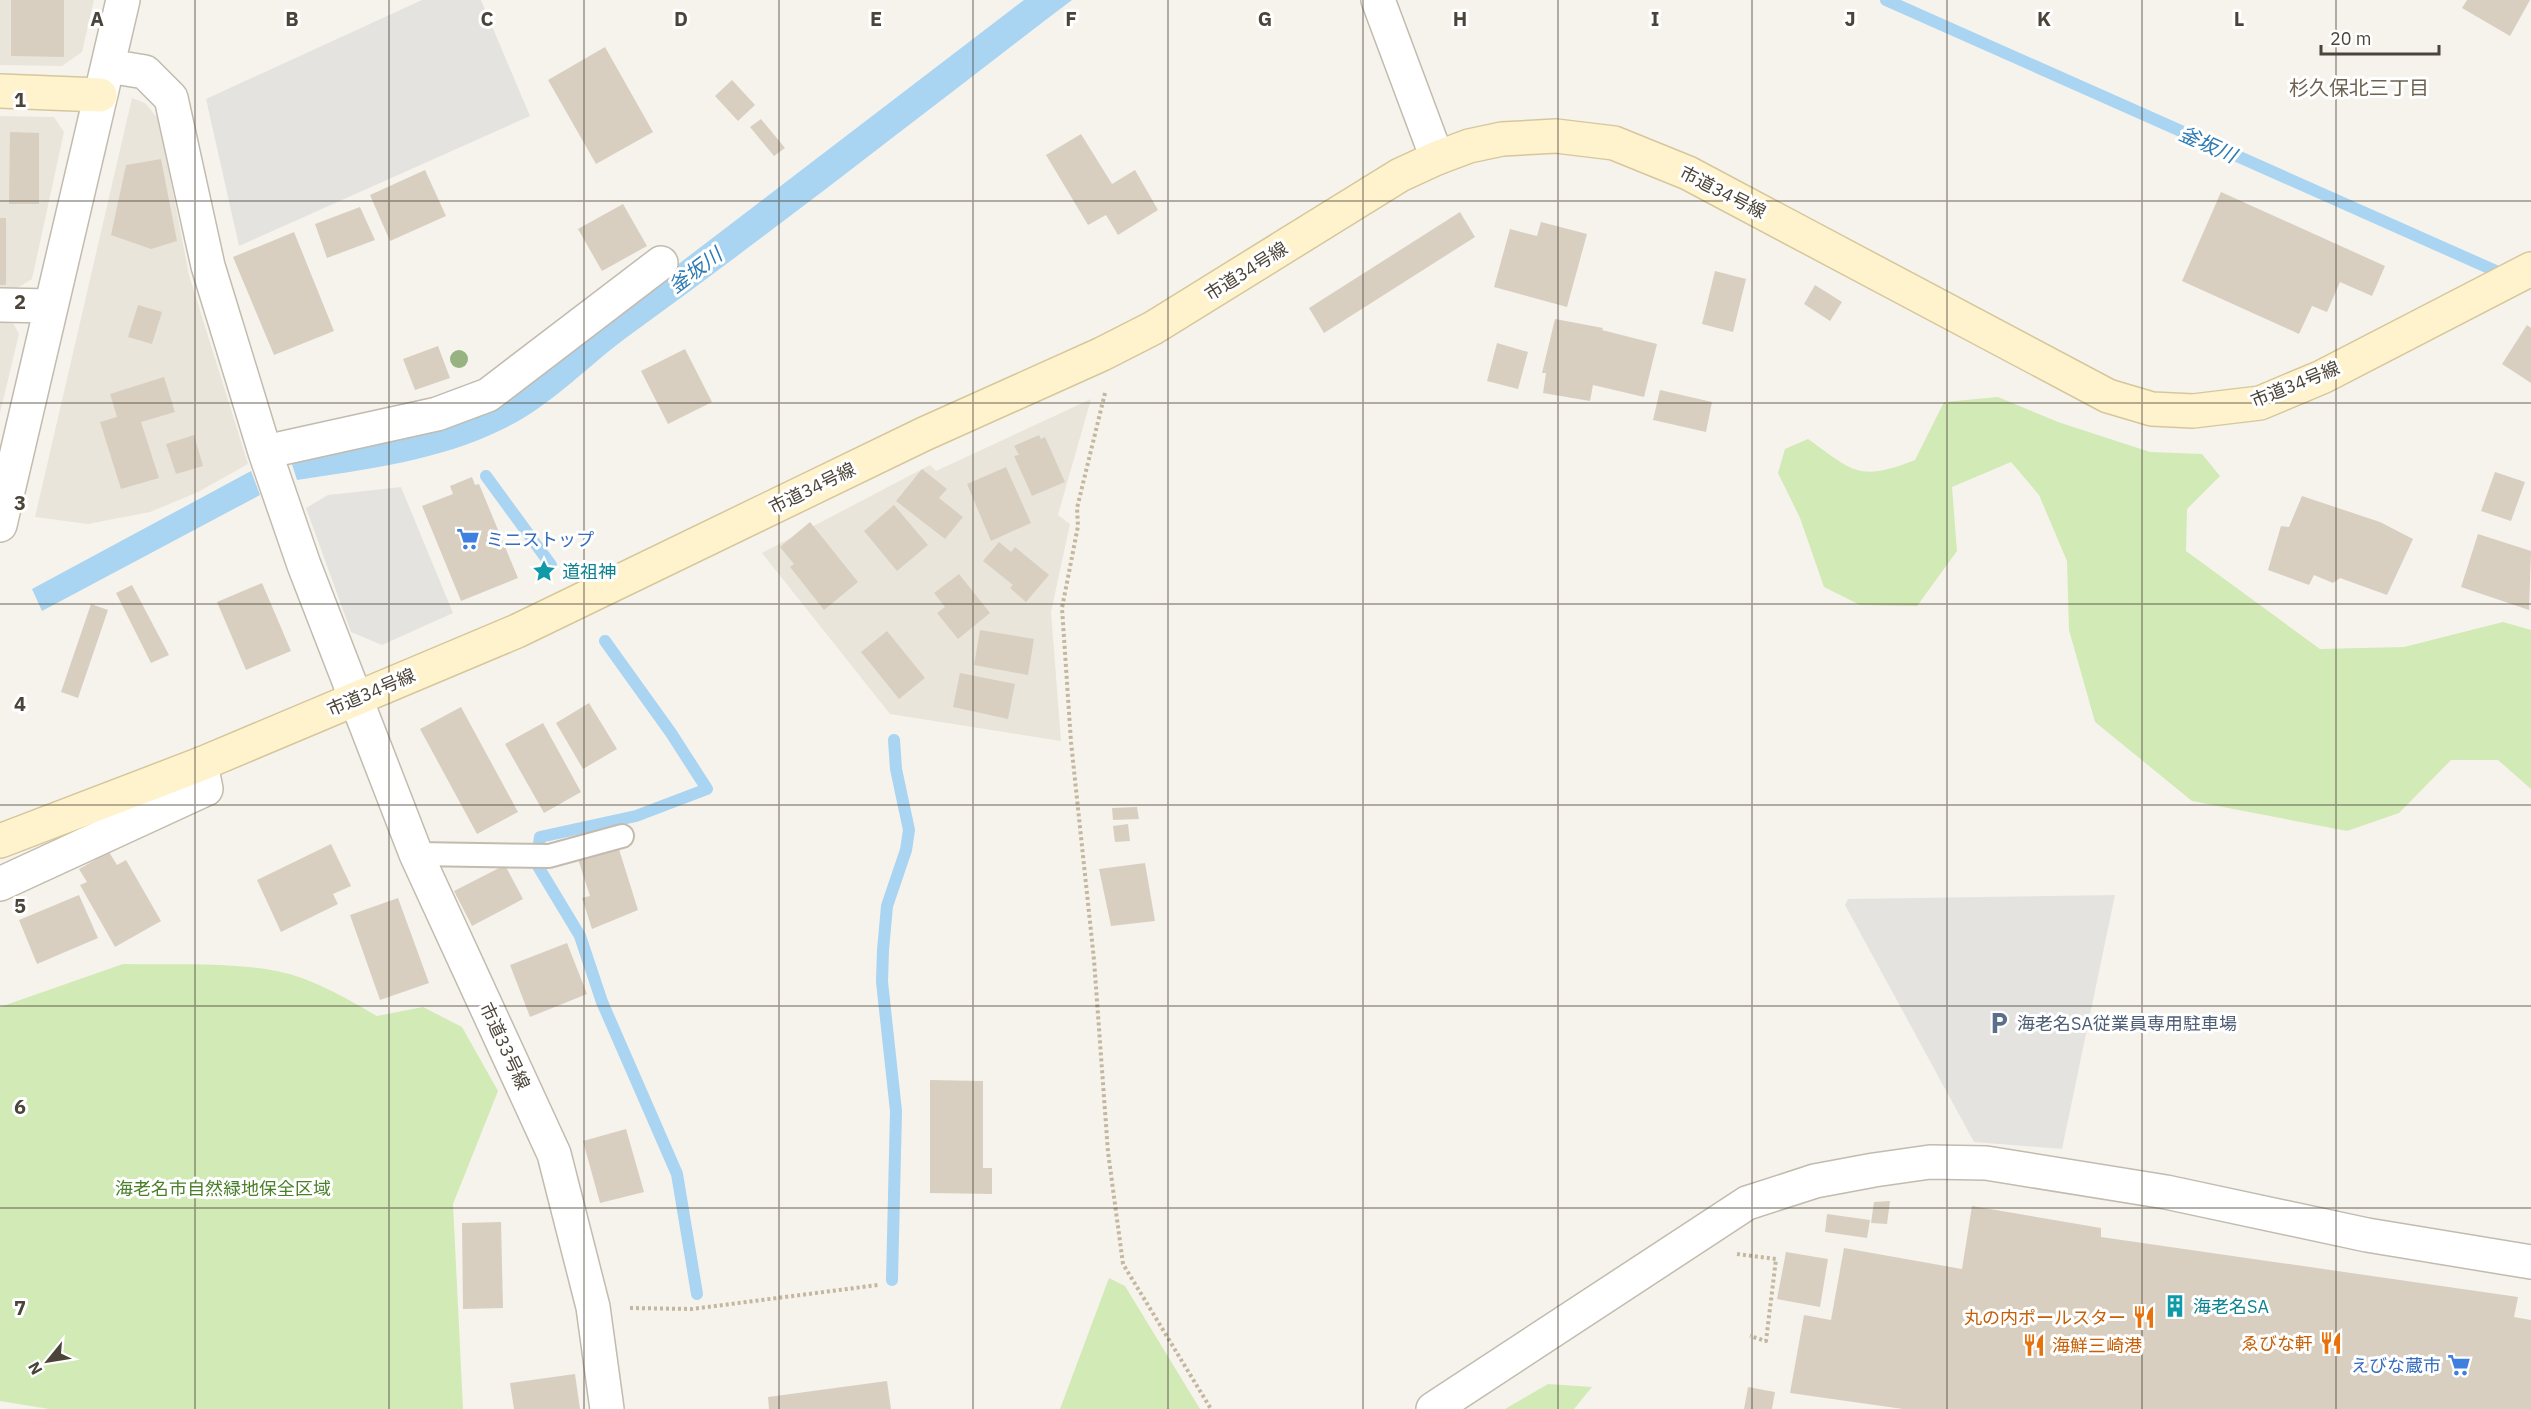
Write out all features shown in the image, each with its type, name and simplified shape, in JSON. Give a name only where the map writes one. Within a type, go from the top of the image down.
[{"type":"street","points":[[2,510],[123,0]]},
{"type":"street","points":[[1377,0],[1437,158]]},
{"type":"street","name":"市道33号線","points":[[104,80],[145,72],[171,98],[208,266],[264,452],[355,698],[416,854],[554,1154],[593,1307],[608,1409]]},
{"type":"street","points":[[0,91],[104,80]]},
{"type":"street","name":"市道34号線","points":[[0,842],[201,764],[517,631],[924,434],[1102,354],[1153,328],[1400,175],[1469,146],[1502,139],[1556,136],[1614,143],[1641,153],[1688,173],[2108,396],[2152,409],[2193,411],[2259,403],[2322,377],[2531,269]]},
{"type":"street","points":[[264,452],[437,414],[488,395],[661,263]]},
{"type":"street","points":[[0,305],[51,306]]},
{"type":"street","points":[[0,884],[206,789],[201,764]]},
{"type":"street","points":[[1433,1409],[1747,1203],[1815,1181],[1930,1162],[1986,1163],[2166,1192],[2367,1235],[2531,1262]]},
{"type":"lane","points":[[416,854],[539,856],[622,836]]},
{"type":"path","points":[[1102,354],[1105,392],[1077,508],[1078,526],[1062,608],[1071,742],[1094,960],[1108,1152],[1123,1264],[1212,1409]]},
{"type":"path","points":[[1698,1235],[1728,1252],[1776,1259],[1767,1341],[1750,1336]]},
{"type":"path","points":[[593,1307],[692,1309],[878,1285]]},
{"type":"shaded area","points":[[0,0],[94,0],[82,52],[62,66],[0,65]]},
{"type":"shaded area","points":[[422,0],[481,0],[530,116],[239,246],[206,99]]},
{"type":"shaded area","points":[[132,98],[145,103],[159,120],[189,275],[248,464],[198,492],[150,512],[88,524],[35,517]]},
{"type":"shaded area","points":[[0,116],[54,117],[64,132],[32,279],[14,290],[0,289]]},
{"type":"shaded area","points":[[0,317],[10,317],[19,334],[0,413]]},
{"type":"shaded area","points":[[1091,399],[1058,515],[1070,524],[1051,612],[1061,741],[890,714],[762,553],[930,465],[936,471]]},
{"type":"shaded area","points":[[401,487],[453,613],[382,645],[351,632],[306,508],[328,495]]},
{"type":"shaded area","name":"海老名SA従業員専用駐車場","points":[[2115,895],[2062,1149],[1974,1142],[1845,905],[1848,899]]},
{"type":"green space","points":[[1998,397],[2058,422],[2150,452],[2202,454],[2220,476],[2187,509],[2186,551],[2320,649],[2404,647],[2503,622],[2531,630],[2531,789],[2498,760],[2451,760],[2399,813],[2347,831],[2192,801],[2095,722],[2069,630],[2067,561],[2039,495],[2011,462],[1952,487],[1957,551],[1917,606],[1860,605],[1824,587],[1800,518],[1778,473],[1785,449],[1808,439],[1847,466],[1869,472],[1881,471],[1915,460],[1944,402]]},
{"type":"green space","name":"海老名市自然緑地保全区域","points":[[123,964],[216,965],[271,970],[313,982],[377,1016],[423,1007],[462,1027],[498,1091],[453,1204],[463,1409],[49,1409],[0,1401],[0,1007]]},
{"type":"green space","points":[[1109,1278],[1125,1286],[1200,1409],[1060,1409]]},
{"type":"green space","points":[[1548,1384],[1592,1387],[1574,1409],[1505,1409]]},
{"type":"water","points":[[1024,0],[1072,0],[618,344],[538,409],[503,429],[453,449],[402,462],[297,480],[289,455],[511,392]]},
{"type":"water","points":[[251,471],[260,495],[42,611],[32,589]]},
{"type":"building","points":[[11,0],[64,0],[64,57],[11,56]]},
{"type":"building","points":[[2467,0],[2530,0],[2510,36],[2462,8]]},
{"type":"building","points":[[605,47],[653,132],[596,164],[548,80]]},
{"type":"building","points":[[732,80],[755,105],[738,121],[715,96]]},
{"type":"building","points":[[761,119],[785,148],[774,156],[750,127]]},
{"type":"building","points":[[10,132],[39,133],[39,204],[9,204]]},
{"type":"building","points":[[1081,134],[1112,184],[1135,170],[1158,210],[1118,235],[1106,215],[1088,225],[1046,155]]},
{"type":"building","points":[[161,159],[177,241],[151,249],[111,235],[126,165]]},
{"type":"building","points":[[425,170],[446,216],[390,241],[370,195]]},
{"type":"building","points":[[2221,192],[2385,266],[2372,296],[2340,282],[2327,312],[2312,306],[2299,334],[2182,281]]},
{"type":"building","points":[[623,204],[647,246],[602,271],[578,229]]},
{"type":"building","points":[[360,207],[375,240],[327,258],[315,224]]},
{"type":"building","points":[[1460,212],[1475,237],[1324,333],[1309,308]]},
{"type":"building","points":[[0,218],[6,218],[6,285],[0,285]]},
{"type":"building","points":[[1541,222],[1587,234],[1567,307],[1494,287],[1510,229],[1537,236]]},
{"type":"building","points":[[294,232],[334,331],[274,355],[233,257]]},
{"type":"building","points":[[1715,271],[1746,279],[1733,332],[1702,324]]},
{"type":"building","points":[[1815,285],[1842,302],[1830,321],[1804,304]]},
{"type":"building","points":[[138,305],[162,312],[152,344],[128,337]]},
{"type":"building","points":[[1555,319],[1603,328],[1602,330],[1657,344],[1644,397],[1593,385],[1590,401],[1543,393],[1546,373],[1542,373]]},
{"type":"building","points":[[2527,325],[2531,328],[2531,383],[2502,364]]},
{"type":"building","points":[[1497,343],[1528,352],[1518,389],[1487,381]]},
{"type":"building","points":[[438,346],[450,378],[415,390],[403,359]]},
{"type":"building","points":[[685,349],[712,402],[668,424],[641,371]]},
{"type":"building","points":[[164,377],[175,412],[141,422],[159,478],[121,489],[100,422],[117,417],[110,394]]},
{"type":"building","points":[[1660,390],[1712,402],[1706,432],[1653,420]]},
{"type":"building","points":[[194,435],[203,466],[176,474],[166,444]]},
{"type":"building","points":[[1039,435],[1041,439],[1045,437],[1065,482],[1032,496],[1014,456],[1019,455],[1014,446]]},
{"type":"building","points":[[1006,467],[1031,523],[991,541],[967,484]]},
{"type":"building","points":[[922,469],[947,489],[939,498],[963,517],[945,539],[896,501]]},
{"type":"building","points":[[2495,472],[2525,482],[2511,521],[2481,511]]},
{"type":"building","name":"ミニストップ","points":[[472,477],[475,485],[479,484],[518,578],[461,601],[422,506],[453,494],[450,486]]},
{"type":"building","points":[[2302,496],[2380,522],[2413,539],[2387,595],[2340,578],[2333,583],[2314,575],[2309,585],[2268,570],[2281,526],[2289,527]]},
{"type":"building","points":[[894,505],[928,545],[897,571],[864,531]]},
{"type":"building","points":[[810,522],[858,582],[824,610],[790,567],[794,564],[780,547]]},
{"type":"building","points":[[2478,534],[2531,551],[2529,610],[2461,587]]},
{"type":"building","points":[[999,542],[1011,552],[1015,547],[1049,575],[1026,602],[1010,588],[1013,585],[983,561]]},
{"type":"building","points":[[959,574],[990,613],[958,639],[937,613],[945,607],[934,593]]},
{"type":"building","points":[[262,583],[291,651],[246,670],[217,602]]},
{"type":"building","points":[[132,585],[169,655],[151,663],[116,593]]},
{"type":"building","points":[[91,604],[108,610],[78,698],[61,692]]},
{"type":"building","points":[[980,630],[1034,639],[1028,675],[974,665]]},
{"type":"building","points":[[887,631],[925,678],[899,699],[861,652]]},
{"type":"building","points":[[960,673],[1015,684],[1008,719],[953,707]]},
{"type":"building","points":[[589,703],[617,749],[583,769],[556,723]]},
{"type":"building","points":[[461,707],[518,812],[477,834],[420,729]]},
{"type":"building","points":[[543,723],[581,792],[544,813],[505,744]]},
{"type":"building","points":[[1137,807],[1139,819],[1113,820],[1112,808]]},
{"type":"building","points":[[1128,824],[1130,841],[1115,842],[1113,826]]},
{"type":"building","points":[[331,844],[351,886],[333,894],[338,904],[281,932],[257,880]]},
{"type":"building","points":[[618,846],[638,910],[592,929],[582,898],[590,896],[578,859]]},
{"type":"building","points":[[109,852],[117,865],[126,860],[161,921],[115,947],[80,885],[87,882],[79,869]]},
{"type":"building","points":[[1145,863],[1155,921],[1111,926],[1099,869]]},
{"type":"building","points":[[505,865],[523,899],[472,926],[454,891]]},
{"type":"building","points":[[79,895],[98,938],[37,964],[19,920]]},
{"type":"building","points":[[398,898],[429,983],[380,1000],[350,915]]},
{"type":"building","points":[[567,943],[587,994],[530,1017],[510,965]]},
{"type":"building","points":[[930,1080],[983,1081],[983,1168],[992,1168],[992,1194],[930,1193]]},
{"type":"building","points":[[626,1129],[644,1192],[600,1203],[583,1141]]},
{"type":"building","points":[[1890,1201],[1887,1224],[1871,1223],[1874,1202]]},
{"type":"building","name":"海老名SA","points":[[1972,1206],[2101,1228],[2101,1237],[2518,1297],[2514,1317],[2531,1320],[2531,1409],[1903,1409],[1790,1393],[1804,1315],[1831,1320],[1844,1248],[1962,1269]]},
{"type":"building","points":[[1827,1214],[1870,1220],[1867,1238],[1825,1232]]},
{"type":"building","points":[[501,1222],[503,1308],[463,1309],[462,1223]]},
{"type":"building","points":[[1786,1252],[1828,1259],[1820,1307],[1777,1299]]},
{"type":"building","points":[[575,1374],[580,1409],[514,1409],[510,1383]]},
{"type":"building","points":[[887,1381],[891,1409],[769,1409],[768,1397]]},
{"type":"building","points":[[1748,1387],[1775,1392],[1772,1409],[1744,1409]]},
{"type":"waterway","name":"釜坂川","points":[[1886,0],[2507,276]]},
{"type":"waterway","points":[[486,476],[551,565]]},
{"type":"waterway","points":[[605,641],[671,733],[707,789],[636,816],[540,837],[536,863],[580,936],[602,1002],[677,1174],[697,1294]]},
{"type":"waterway","points":[[892,1280],[896,1111],[882,982],[883,950],[887,906],[906,850],[909,830],[896,769],[894,740]]},
{"type":"place","name":"ミニストップ","points":[[468,539]]},
{"type":"place","name":"道祖神","points":[[544,571]]},
{"type":"place","name":"海老名SA従業員専用駐車場","points":[[1999,1023]]},
{"type":"place","name":"海老名SA","points":[[2175,1306]]},
{"type":"place","name":"丸の内ポールスター","points":[[2144,1317]]},
{"type":"place","name":"ゑびな軒","points":[[2331,1343]]},
{"type":"place","name":"海鮮三崎港","points":[[2034,1345]]},
{"type":"place","name":"えびな蔵市","points":[[2459,1365]]},
{"type":"district","name":"杉久保北三丁目","points":[[2359,87]]}]
